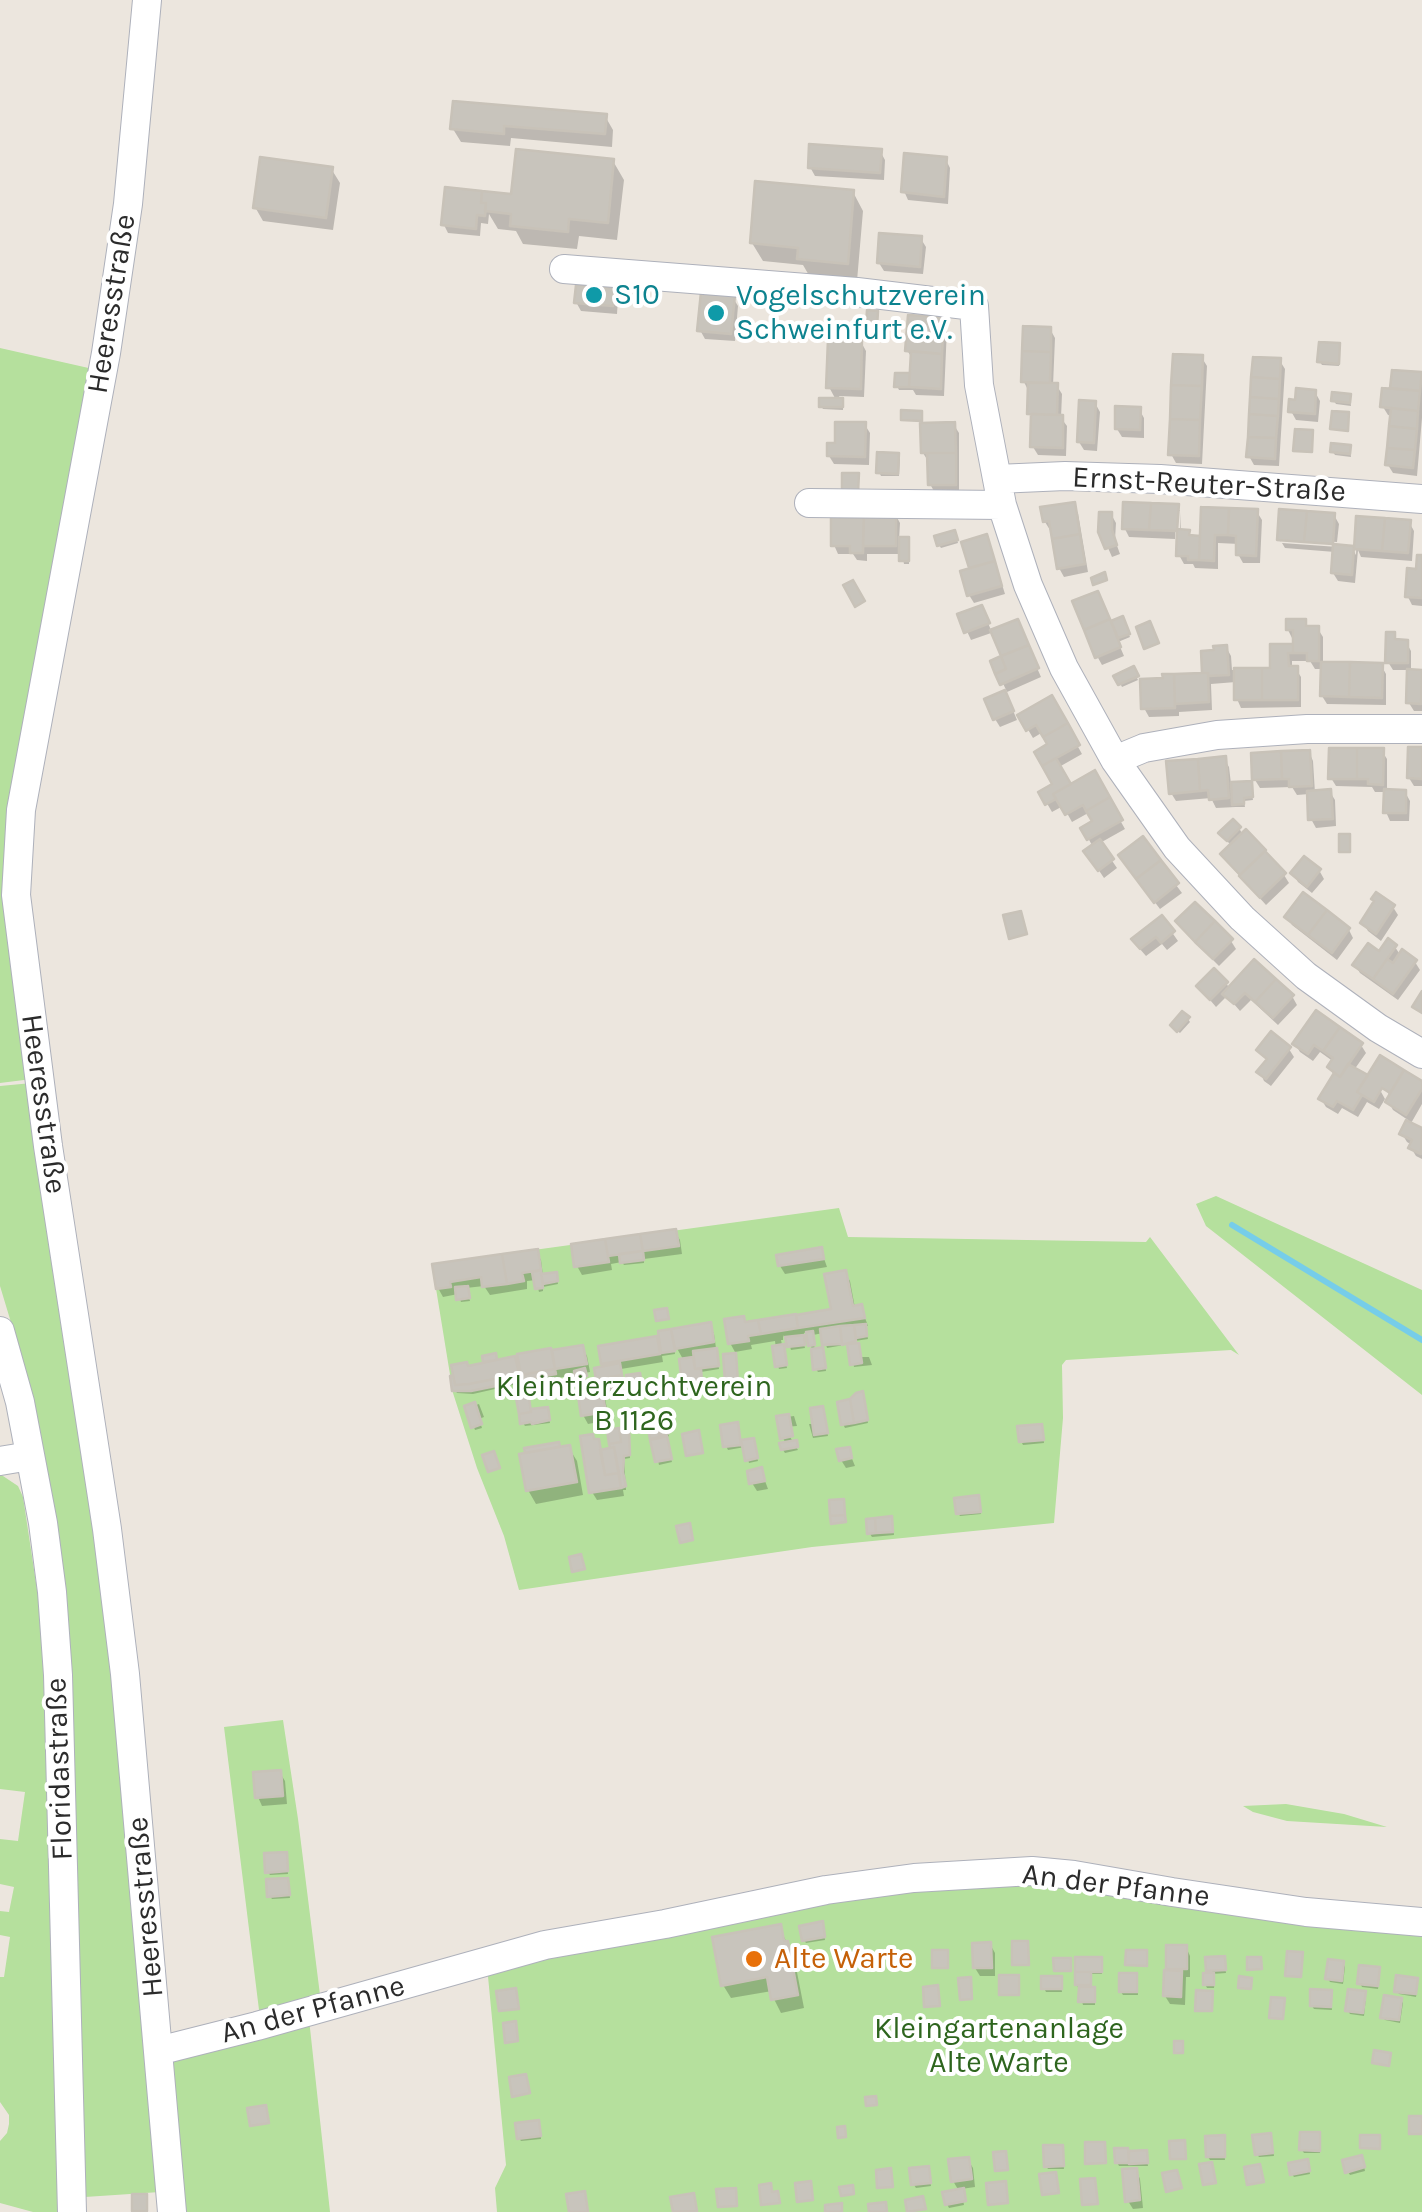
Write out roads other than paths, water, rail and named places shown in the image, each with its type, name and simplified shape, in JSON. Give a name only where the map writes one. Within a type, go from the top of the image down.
[{"type":"street","name":"Heeresstraße","points":[[147,0],[128,204],[106,353],[21,810],[16,895],[48,1146],[110,1547],[138,1809],[172,2212]]},
{"type":"street","points":[[564,269],[857,292],[974,306],[979,386],[1000,492],[1028,585],[1064,668],[1115,760],[1177,848],[1242,918],[1306,976],[1422,1054]]},
{"type":"street","name":"Ernst-Reuter-Straße","points":[[808,503],[1000,492],[1065,476],[1160,479],[1422,499]]},
{"type":"street","points":[[1115,760],[1144,748],[1217,735],[1307,729],[1422,729]]},
{"type":"street","name":"Floridastraße","points":[[0,1332],[20,1402],[52,1592],[58,1675],[72,2212]]},
{"type":"street","points":[[0,1462],[30,1456]]},
{"type":"street","name":"An der Pfanne","points":[[158,2051],[545,1945],[826,1890],[914,1878],[1032,1871],[1074,1874],[1306,1912],[1422,1922]]},
{"type":"waterway","points":[[1232,1225],[1422,1340]]},
{"type":"place","name":"S10","points":[[594,295]]},
{"type":"place","name":"Vogelschutzverein Schweinfurt e.V.","points":[[716,313]]},
{"type":"place","name":"Alte Warte","points":[[754,1959]]},
{"type":"park label","name":"Kleintierzuchtverein B 1126","points":[[634,1404]]},
{"type":"park label","name":"Kleingartenanlage Alte Warte","points":[[999,2046]]}]
